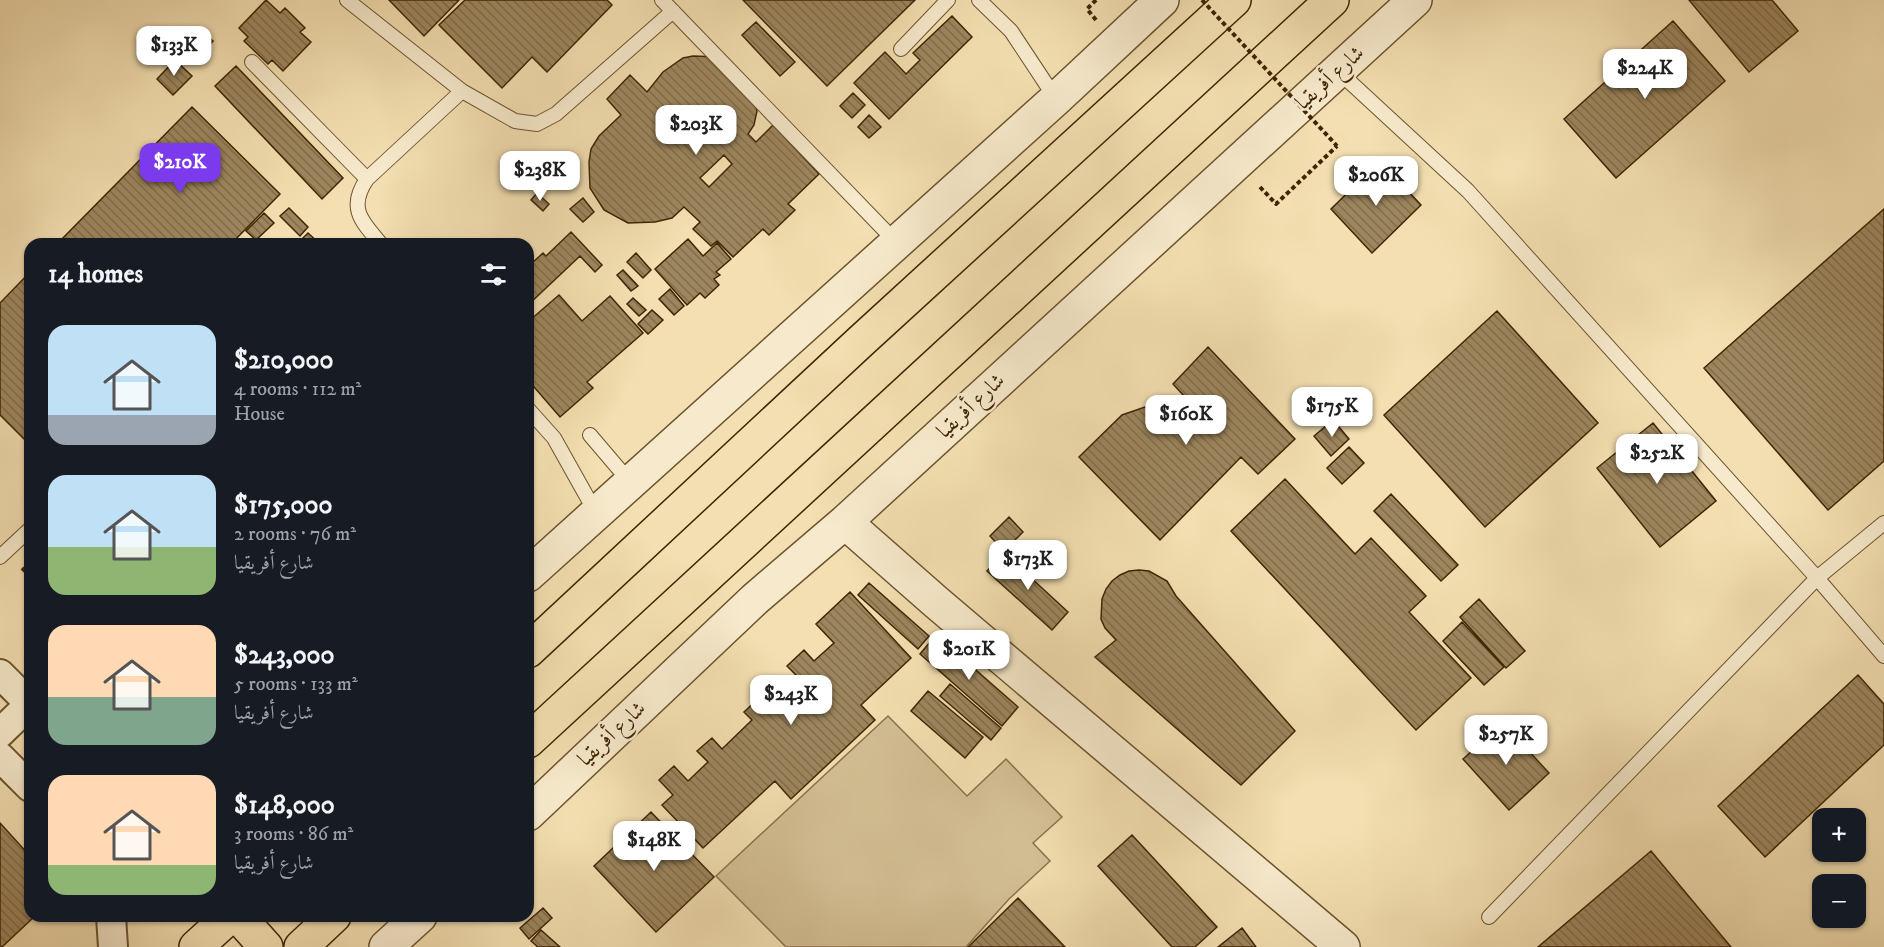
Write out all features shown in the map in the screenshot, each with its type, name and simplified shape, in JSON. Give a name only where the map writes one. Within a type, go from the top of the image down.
[{"type":"highway","points":[[534,645],[860,342],[1234,0]]},
{"type":"highway","points":[[534,735],[1332,0]]},
{"type":"highway","points":[[196,947],[223,922]]},
{"type":"highway","points":[[243,922],[266,947]]},
{"type":"highway","points":[[301,947],[328,922]]},
{"type":"street","points":[[534,570],[1056,99],[1162,0]]},
{"type":"street","name":"شارع أفريقيا","points":[[534,808],[755,599],[845,522],[1415,0]]},
{"type":"street","points":[[845,522],[936,603],[1343,947]]},
{"type":"street","points":[[0,674],[24,698]]},
{"type":"street","points":[[0,733],[24,710]]},
{"type":"street","points":[[0,757],[24,781]]},
{"type":"street","points":[[111,922],[113,947]]},
{"type":"street","points":[[386,947],[413,922]]},
{"type":"lane","points":[[347,0],[462,91],[515,121],[537,124],[547,120],[673,11]]},
{"type":"lane","points":[[662,0],[897,243]]},
{"type":"lane","points":[[901,49],[948,0]]},
{"type":"lane","points":[[980,0],[1011,31],[1056,99]]},
{"type":"lane","points":[[252,62],[367,179]]},
{"type":"lane","points":[[1338,71],[1468,191],[1817,578],[1884,656]]},
{"type":"lane","points":[[376,238],[362,222],[358,211],[357,200],[360,189],[367,179],[462,91]]},
{"type":"lane","points":[[534,416],[554,438],[596,513]]},
{"type":"lane","points":[[590,435],[630,482]]},
{"type":"lane","points":[[1489,917],[1817,578],[1884,523]]},
{"type":"lane","points":[[0,557],[24,535]]},
{"type":"path","points":[[1087,9],[1096,0]]},
{"type":"path","points":[[1202,0],[1337,146],[1276,204]]},
{"type":"shaded area","points":[[888,716],[967,796],[1006,759],[1062,817],[1033,843],[1050,861],[1009,899],[966,947],[786,947],[716,876]]},
{"type":"building","points":[[266,0],[280,13],[285,8],[305,28],[300,32],[311,42],[283,71],[272,60],[268,64],[244,41],[248,37],[239,28]]},
{"type":"building","points":[[389,0],[459,0],[424,36]]},
{"type":"building","points":[[465,0],[607,0],[612,5],[547,72],[532,57],[502,88],[439,25]]},
{"type":"building","points":[[743,0],[915,0],[827,86]]},
{"type":"building","points":[[1689,0],[1772,0],[1798,31],[1749,72]]},
{"type":"building","points":[[952,16],[972,37],[889,119],[854,83],[885,52],[906,74],[920,60],[913,53]]},
{"type":"building","points":[[1673,21],[1725,81],[1616,178],[1564,119]]},
{"type":"building","points":[[756,22],[795,62],[780,76],[742,35]]},
{"type":"building","points":[[205,34],[213,41],[193,62],[185,55]]},
{"type":"building","points":[[719,57],[752,91],[757,111],[754,125],[748,134],[756,142],[773,125],[819,174],[788,204],[795,210],[769,235],[763,229],[733,257],[717,241],[711,246],[693,229],[700,222],[684,207],[672,218],[655,222],[628,223],[604,210],[590,188],[591,149],[599,136],[621,115],[607,99],[630,75],[647,92],[663,72],[683,58]],"holes":[[[724,155],[732,164],[709,187],[700,178]]]},
{"type":"building","points":[[175,60],[192,76],[173,95],[157,79]]},
{"type":"building","points":[[236,66],[343,178],[322,199],[215,86]]},
{"type":"building","points":[[853,93],[865,105],[852,118],[840,106]]},
{"type":"building","points":[[192,107],[280,194],[237,238],[63,238]]},
{"type":"building","points":[[869,115],[881,127],[869,138],[858,127]]},
{"type":"building","points":[[1380,161],[1421,205],[1372,253],[1331,209]]},
{"type":"building","points":[[537,193],[549,204],[543,211],[531,200]]},
{"type":"building","points":[[583,198],[594,212],[583,222],[570,209]]},
{"type":"building","points":[[289,208],[308,227],[300,236],[280,216]]},
{"type":"building","points":[[1884,209],[1884,461],[1828,510],[1704,368]]},
{"type":"building","points":[[264,213],[274,223],[258,238],[254,238],[246,231]]},
{"type":"building","points":[[571,232],[602,265],[595,272],[580,256],[534,299],[534,261],[543,253],[546,256]]},
{"type":"building","points":[[308,233],[313,238],[303,238]]},
{"type":"building","points":[[688,239],[703,256],[717,243],[731,259],[716,272],[720,275],[714,279],[719,285],[705,298],[700,293],[687,305],[655,269]]},
{"type":"building","points":[[636,253],[651,270],[643,278],[627,262]]},
{"type":"building","points":[[623,270],[638,286],[631,291],[617,275]]},
{"type":"building","points":[[24,278],[24,439],[0,415],[0,303]]},
{"type":"building","points":[[670,289],[684,306],[674,315],[659,299]]},
{"type":"building","points":[[559,295],[582,321],[610,296],[643,333],[587,382],[593,388],[560,417],[534,387],[534,317]]},
{"type":"building","points":[[633,298],[646,310],[639,316],[627,304]]},
{"type":"building","points":[[652,310],[663,320],[648,334],[638,324]]},
{"type":"building","points":[[1497,311],[1598,423],[1485,527],[1384,415]]},
{"type":"building","points":[[1208,347],[1295,439],[1258,474],[1241,457],[1160,540],[1079,457],[1122,415],[1145,407],[1180,423],[1196,409],[1173,384]]},
{"type":"building","points":[[1333,420],[1349,439],[1331,456],[1314,436]]},
{"type":"building","points":[[1653,423],[1716,501],[1660,547],[1597,468]]},
{"type":"building","points":[[1349,447],[1364,463],[1342,484],[1327,468]]},
{"type":"building","points":[[1285,479],[1355,554],[1371,538],[1426,596],[1409,612],[1471,678],[1416,730],[1231,531]]},
{"type":"building","points":[[1391,494],[1458,565],[1441,581],[1374,511]]},
{"type":"building","points":[[1009,517],[1023,532],[1004,551],[990,536]]},
{"type":"building","points":[[1004,553],[1068,612],[1052,630],[987,571]]},
{"type":"building","points":[[1139,570],[1149,571],[1167,581],[1176,596],[1295,731],[1241,785],[1095,657],[1116,640],[1105,628],[1101,619],[1102,599],[1106,589],[1120,575]]},
{"type":"building","points":[[869,583],[929,636],[918,649],[858,595]]},
{"type":"building","points":[[850,592],[911,658],[861,705],[875,720],[791,799],[775,781],[703,848],[662,805],[673,795],[659,780],[674,766],[688,781],[708,762],[697,751],[712,738],[722,749],[752,720],[744,712],[760,697],[768,705],[798,677],[787,666],[804,650],[814,661],[834,643],[816,624]]},
{"type":"building","points":[[1479,599],[1525,651],[1506,668],[1460,617]]},
{"type":"building","points":[[1462,622],[1504,667],[1484,685],[1443,641]]},
{"type":"building","points":[[936,635],[1018,707],[1002,726],[920,654]]},
{"type":"building","points":[[1858,675],[1884,704],[1884,745],[1817,808],[1812,808],[1812,813],[1765,857],[1718,806]]},
{"type":"building","points":[[950,684],[1001,728],[991,740],[940,696]]},
{"type":"building","points":[[928,691],[983,737],[965,758],[911,711]]},
{"type":"building","points":[[1503,723],[1549,773],[1509,810],[1463,759]]},
{"type":"building","points":[[651,812],[714,877],[656,932],[594,866]]},
{"type":"building","points":[[0,823],[24,849],[24,922],[29,922],[0,947]]},
{"type":"building","points":[[1132,835],[1217,927],[1195,947],[1172,947],[1098,866]]},
{"type":"building","points":[[1651,851],[1731,947],[1538,947]]},
{"type":"building","points":[[1018,898],[1065,947],[968,947]]},
{"type":"building","points":[[543,908],[552,918],[529,939],[520,928],[527,922],[534,922],[534,916]]},
{"type":"building","points":[[1242,928],[1256,947],[1218,947]]},
{"type":"building","points":[[541,930],[560,947],[538,947],[531,941]]}]
